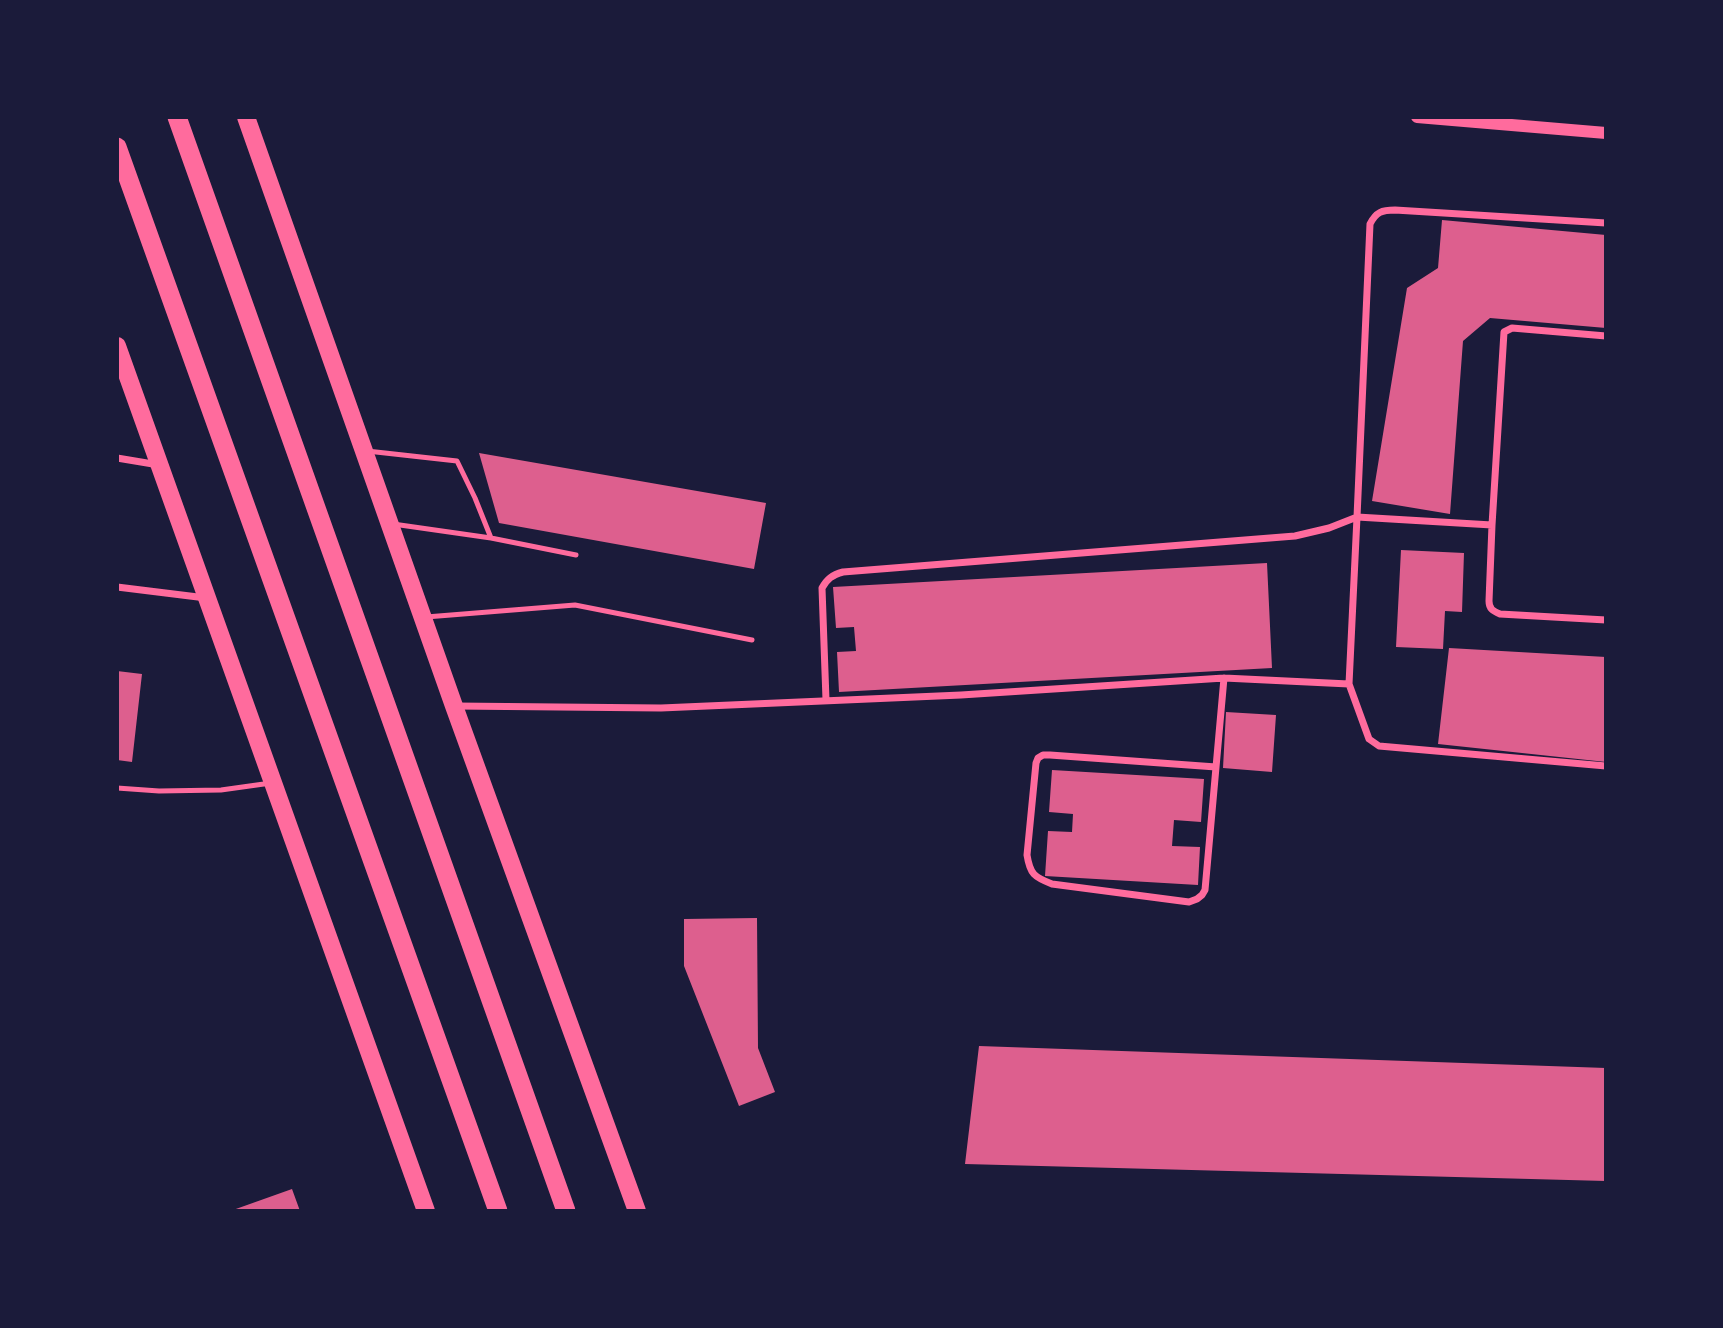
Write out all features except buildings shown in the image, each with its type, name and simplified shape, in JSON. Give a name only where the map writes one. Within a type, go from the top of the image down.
[{"type":"highway","points":[[177,117],[566,1211]]},
{"type":"highway","points":[[117,147],[498,1211]]},
{"type":"main road","points":[[246,117],[454,706],[637,1211]]},
{"type":"main road","points":[[117,346],[426,1211]]},
{"type":"street","points":[[1417,117],[1605,132]]},
{"type":"street","points":[[1606,223],[1395,209],[1386,209],[1373,216],[1370,224],[1349,684],[1369,739],[1379,746],[1606,766]]},
{"type":"street","points":[[1606,336],[1512,328],[1504,332],[1489,601],[1489,607],[1500,614],[1606,620]]},
{"type":"street","points":[[117,458],[160,465]]},
{"type":"street","points":[[826,700],[822,588],[834,574],[1295,536],[1329,528],[1357,517],[1492,525]]},
{"type":"street","points":[[117,587],[207,598]]},
{"type":"street","points":[[454,706],[661,708],[961,695],[1224,678],[1349,684]]},
{"type":"street","points":[[1216,767],[1043,755],[1036,763],[1027,855],[1029,867],[1037,878],[1052,884],[1189,902],[1202,895],[1205,890],[1224,678]]},
{"type":"lane","points":[[364,450],[457,461],[491,538]]},
{"type":"lane","points":[[390,524],[491,538],[576,555]]},
{"type":"lane","points":[[423,617],[576,605],[752,640]]},
{"type":"lane","points":[[117,788],[159,791],[221,790],[274,783]]}]
